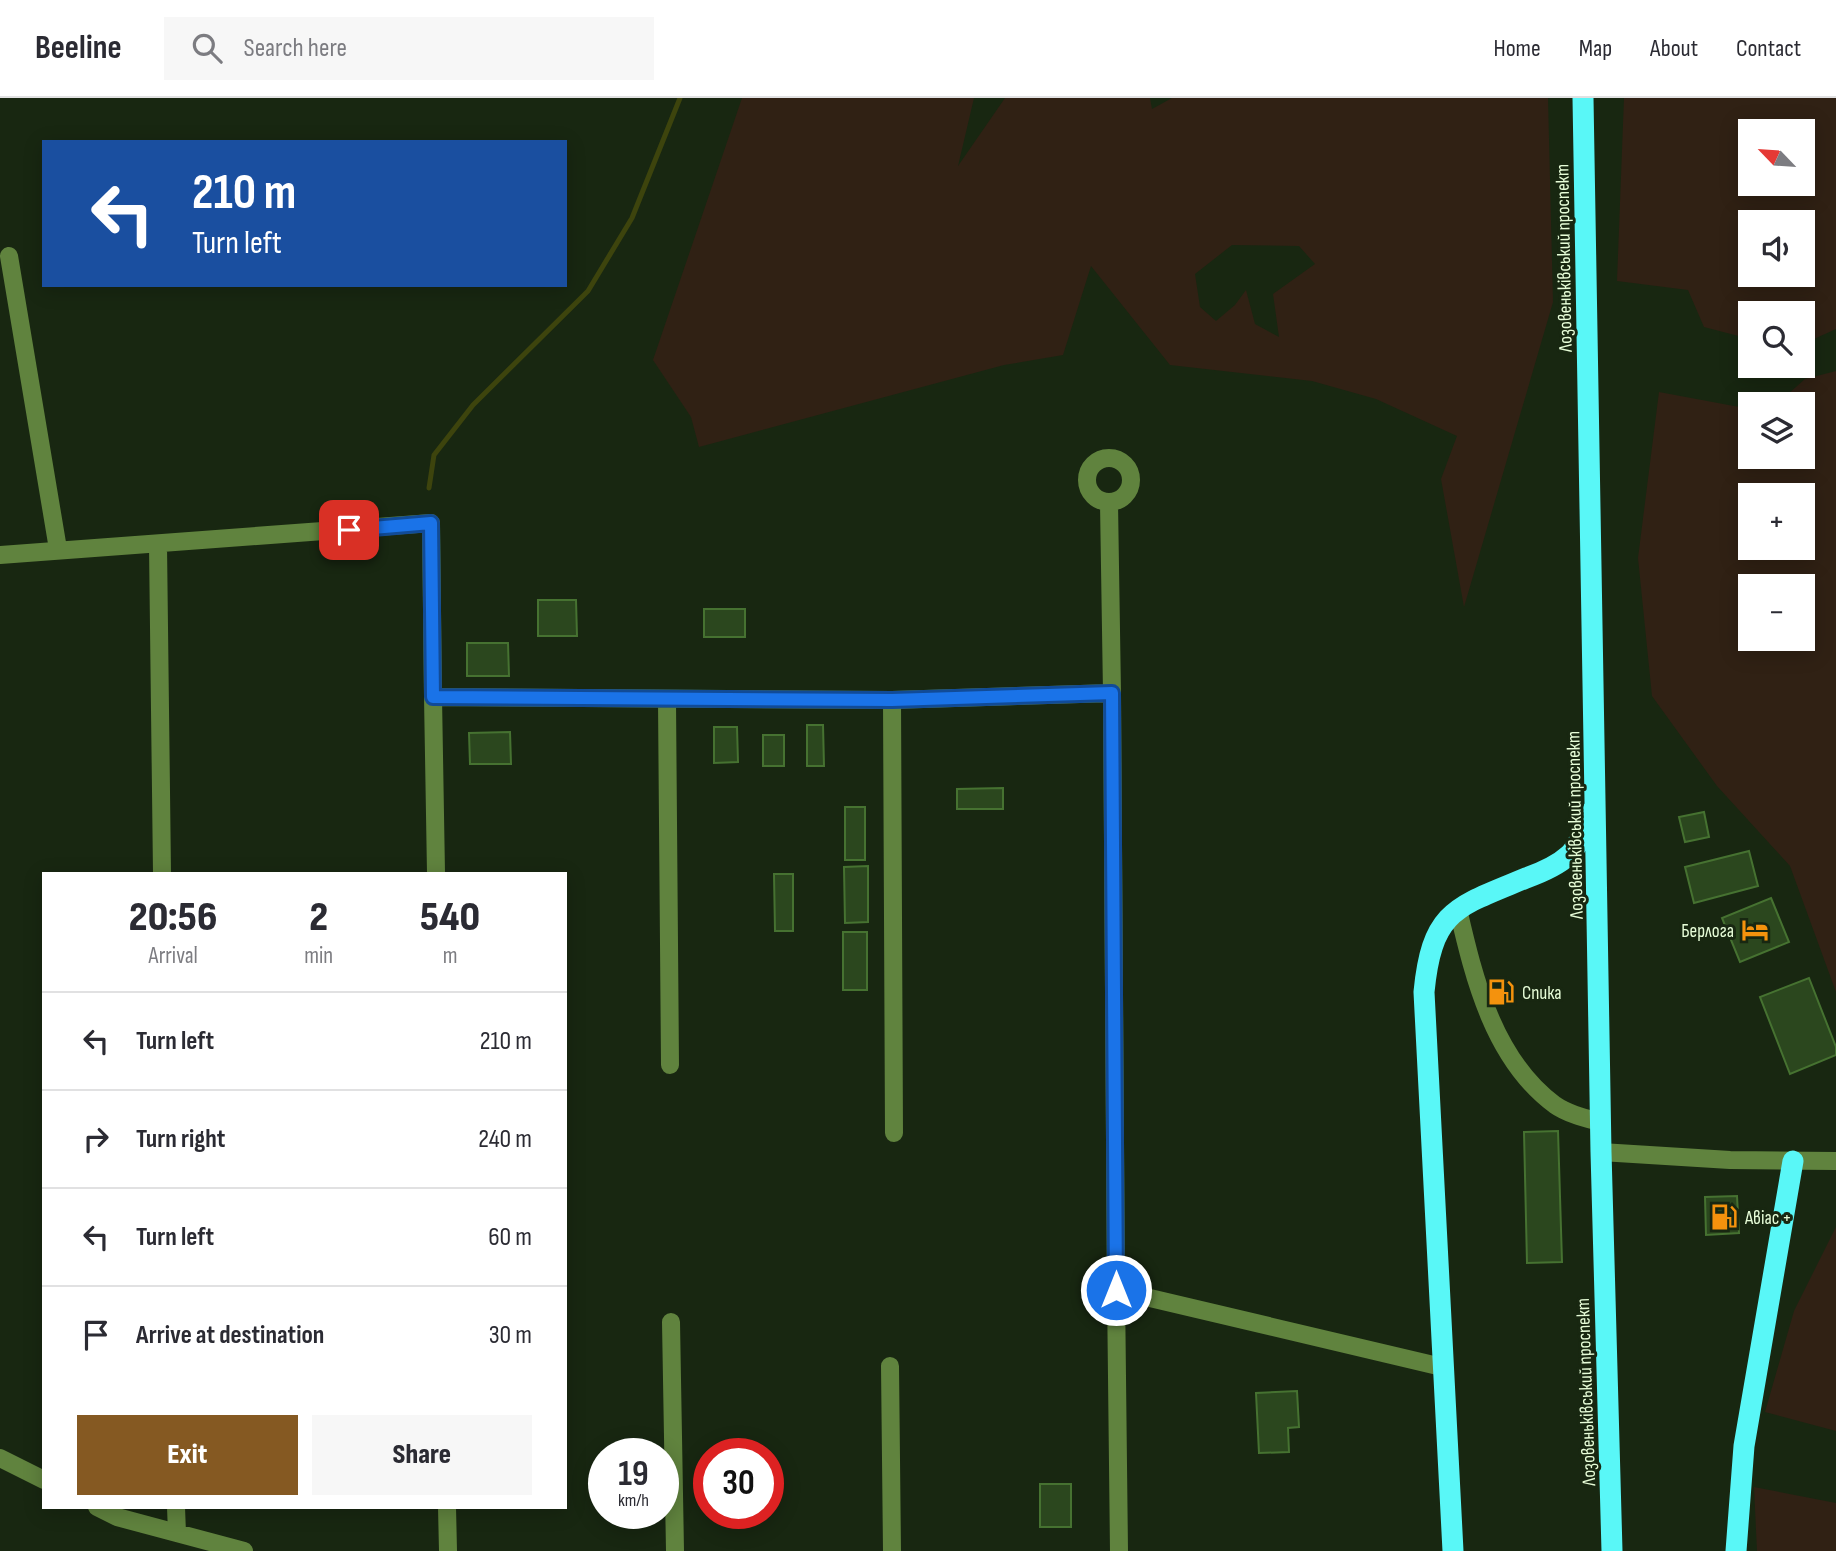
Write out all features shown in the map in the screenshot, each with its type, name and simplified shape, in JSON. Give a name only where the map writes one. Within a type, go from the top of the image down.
[{"type":"highway","name":"Лозовеньківський проспект","points":[[1583,98],[1597,803],[1600,1122],[1612,1551]]},
{"type":"highway","points":[[1453,1551],[1424,992],[1430,947],[1439,929],[1458,909],[1542,872],[1571,854],[1597,803]]},
{"type":"highway","points":[[1736,1551],[1744,1446],[1793,1161]]},
{"type":"street","points":[[9,256],[58,549]]},
{"type":"street","points":[[1109,503],[1119,1551]]},
{"type":"street","points":[[0,555],[431,523],[436,872]]},
{"type":"street","points":[[158,545],[162,872]]},
{"type":"street","points":[[433,697],[667,701],[892,700],[1112,693]]},
{"type":"street","points":[[892,700],[894,1133]]},
{"type":"street","points":[[667,701],[670,1065]]},
{"type":"street","points":[[1458,909],[1474,979],[1492,1023],[1510,1055],[1556,1107],[1600,1122]]},
{"type":"street","points":[[1601,1152],[1730,1160],[1836,1161]]},
{"type":"street","points":[[1116,1290],[1442,1367]]},
{"type":"street","points":[[671,1322],[675,1551]]},
{"type":"street","points":[[890,1366],[892,1551]]},
{"type":"street","points":[[0,1458],[42,1479]]},
{"type":"street","points":[[101,1509],[117,1517],[244,1551]]},
{"type":"street","points":[[176,1509],[177,1533]]},
{"type":"street","points":[[447,1509],[448,1551]]},
{"type":"shaded area","points":[[742,98],[974,98],[958,166],[1005,98],[1150,98],[1152,109],[1172,98],[1548,98],[1553,302],[1464,607],[1441,479],[1457,436],[1376,399],[1312,381],[1170,365],[1091,266],[1063,355],[1004,365],[699,447],[691,417],[653,360]],"holes":[[[1232,245],[1299,246],[1315,264],[1273,294],[1279,337],[1255,324],[1246,290],[1235,305],[1216,321],[1200,307],[1195,274]]]},
{"type":"shaded area","points":[[1624,98],[1836,98],[1836,329],[1815,339],[1815,301],[1738,301],[1738,336],[1704,327],[1688,290],[1617,281]]},
{"type":"shaded area","points":[[1836,371],[1836,992],[1790,866],[1717,786],[1652,696],[1638,558],[1659,392],[1738,407],[1738,469],[1815,469],[1815,392],[1790,392],[1805,379]]},
{"type":"shaded area","points":[[1836,1227],[1836,1431],[1765,1412],[1794,1311]]},
{"type":"shaded area","points":[[1754,1487],[1836,1503],[1836,1551],[1757,1551]]},
{"type":"building","points":[[538,600],[576,600],[577,636],[538,636]]},
{"type":"building","points":[[704,609],[745,609],[745,637],[704,637]]},
{"type":"building","points":[[467,643],[508,643],[509,676],[467,676]]},
{"type":"building","points":[[807,725],[823,725],[824,766],[807,766]]},
{"type":"building","points":[[714,727],[737,727],[738,762],[714,763]]},
{"type":"building","points":[[510,732],[511,764],[470,764],[469,733]]},
{"type":"building","points":[[763,735],[784,735],[784,766],[763,766]]},
{"type":"building","points":[[1003,788],[1003,809],[957,809],[957,789]]},
{"type":"building","points":[[845,807],[865,807],[865,860],[845,860]]},
{"type":"building","points":[[1704,812],[1709,837],[1685,842],[1679,817]]},
{"type":"building","points":[[1749,851],[1758,886],[1694,903],[1685,867]]},
{"type":"building","points":[[868,866],[868,922],[845,923],[844,867]]},
{"type":"building","points":[[774,874],[793,874],[793,931],[775,931]]},
{"type":"building","name":"Берлога","points":[[1771,898],[1789,942],[1740,962],[1722,918]]},
{"type":"building","points":[[843,932],[867,932],[867,990],[843,990]]},
{"type":"building","points":[[1809,978],[1836,1047],[1836,1055],[1790,1074],[1760,997]]},
{"type":"building","points":[[1558,1131],[1562,1262],[1527,1263],[1524,1132]]},
{"type":"building","points":[[1737,1196],[1739,1233],[1706,1235],[1705,1197]]},
{"type":"building","points":[[1297,1391],[1299,1427],[1288,1428],[1289,1452],[1259,1453],[1256,1393]]},
{"type":"building","points":[[1040,1484],[1071,1484],[1071,1527],[1040,1527]]},
{"type":"waterway","points":[[429,488],[434,455],[473,405],[588,291],[632,218],[680,98]]},
{"type":"place","name":"Берлога","points":[[1755,930]]},
{"type":"place","name":"Спика","points":[[1501,992]]},
{"type":"place","name":"Авiас +","points":[[1724,1217]]},
{"type":"route","points":[[349,530],[431,523],[433,697],[667,701],[892,700],[1112,693],[1116,1290]]}]
